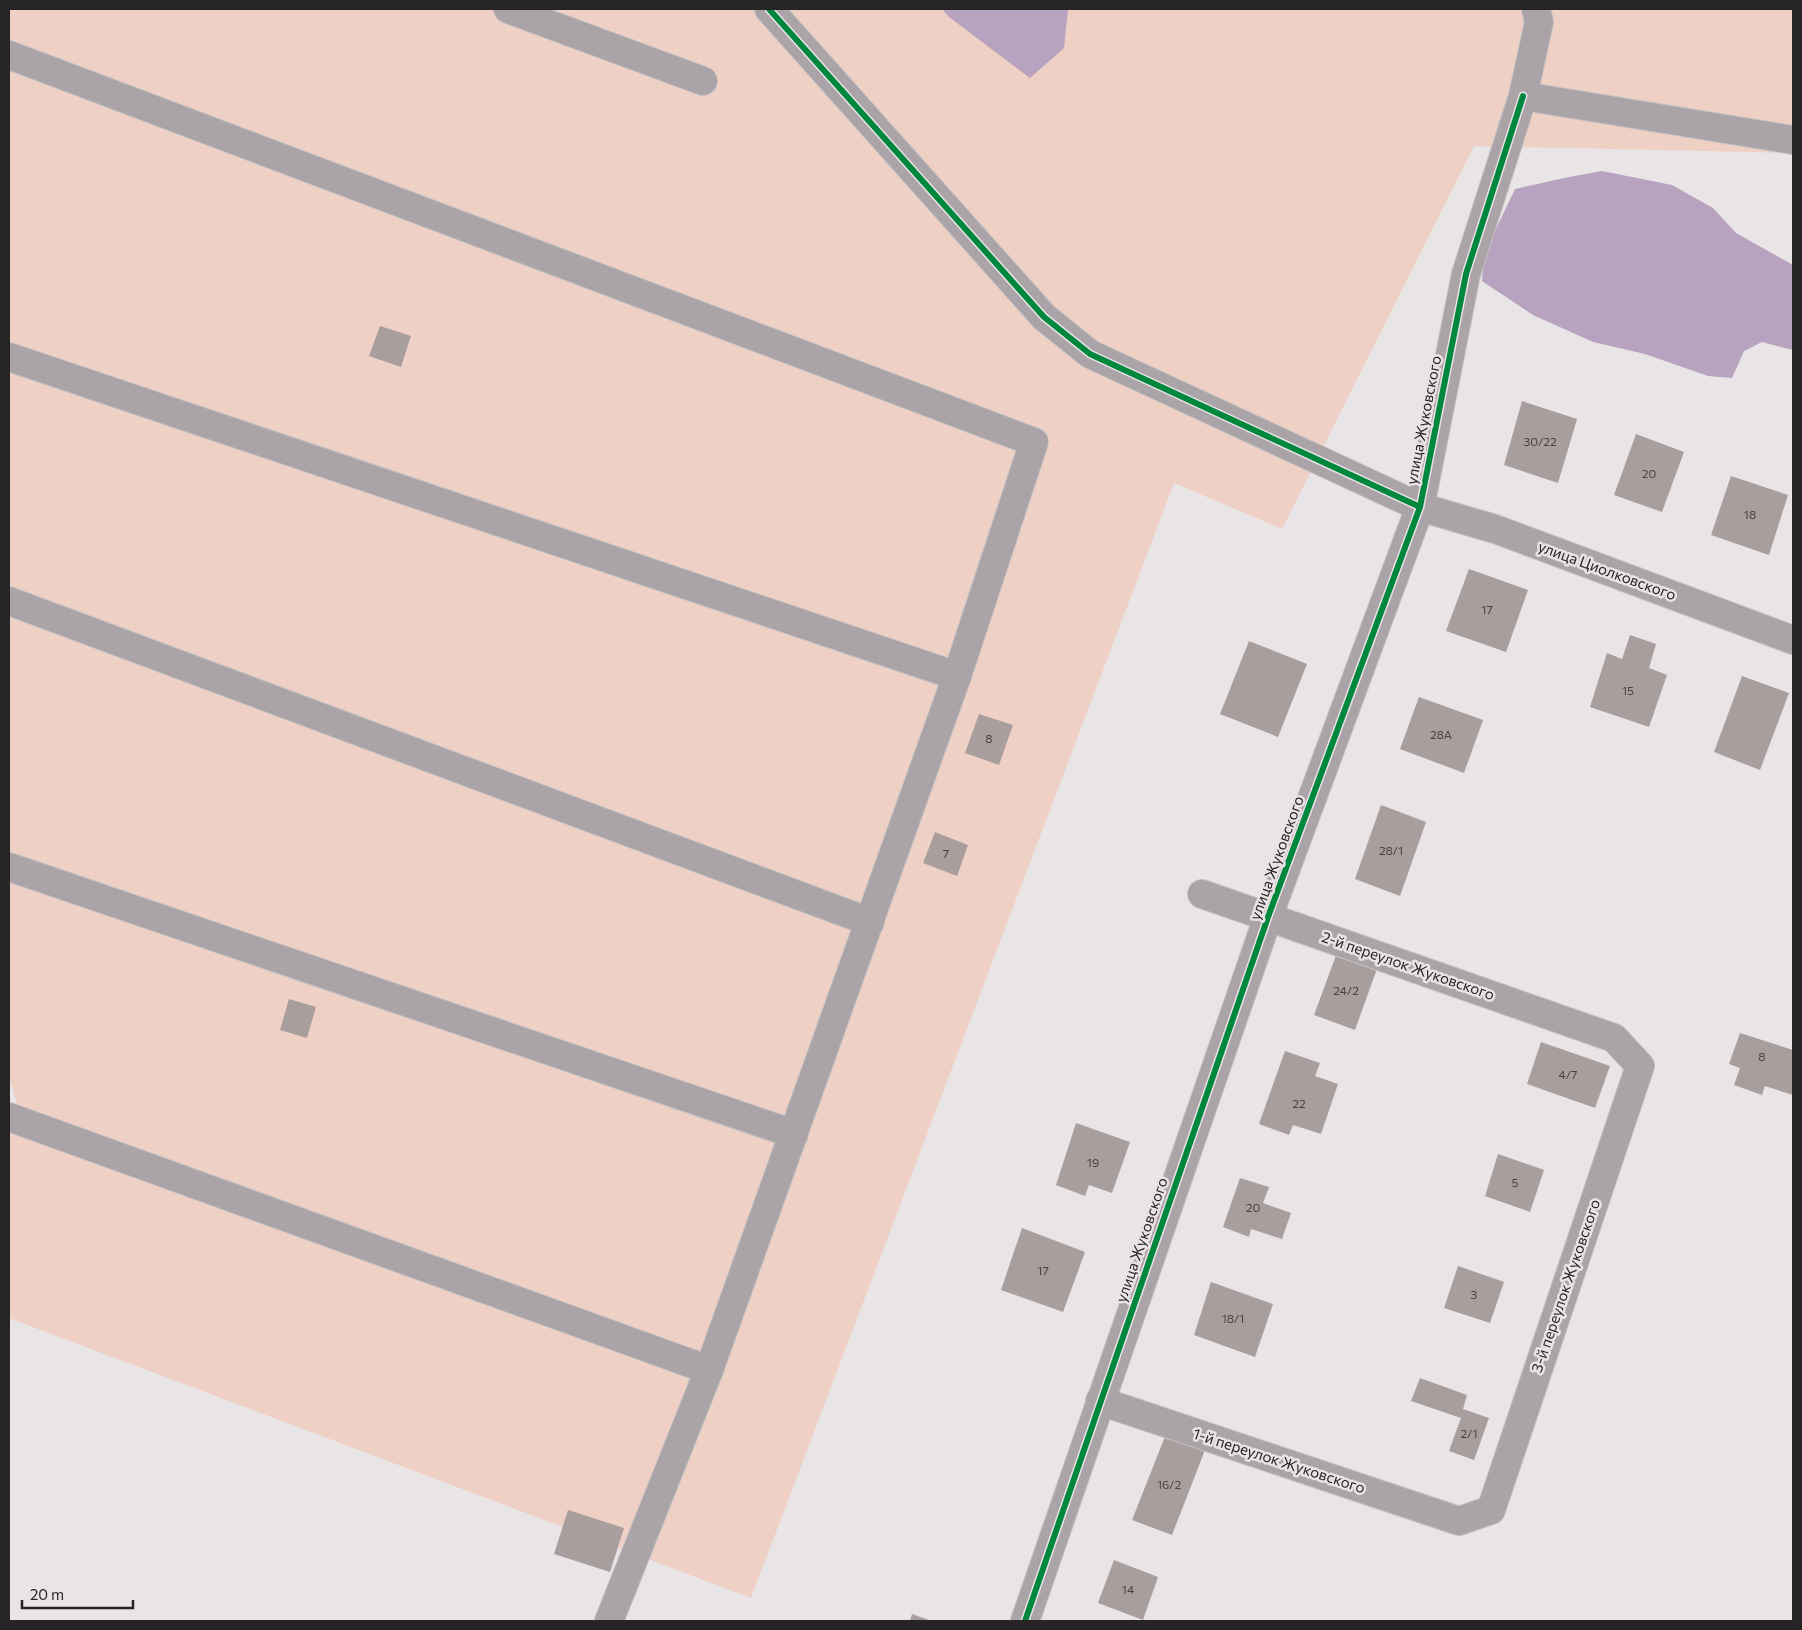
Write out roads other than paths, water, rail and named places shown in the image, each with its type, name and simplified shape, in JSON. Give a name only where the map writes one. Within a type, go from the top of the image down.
[{"type":"street","points":[[508,9],[703,81]]},
{"type":"street","name":"улица Циолковского","points":[[768,9],[1044,317],[1090,354],[1420,507],[1495,529],[1793,640]]},
{"type":"street","name":"улица Жуковского","points":[[1025,1621],[1268,917],[1420,507],[1466,274],[1523,96],[1539,22],[1536,9]]},
{"type":"street","points":[[9,55],[1034,442],[957,676],[709,1370],[609,1621]]},
{"type":"street","points":[[1523,96],[1793,140]]},
{"type":"street","points":[[9,357],[957,676]]},
{"type":"street","points":[[9,601],[870,922]]},
{"type":"street","points":[[9,868],[794,1134]]},
{"type":"street","name":"2-й переулок Жуковского","points":[[1202,894],[1614,1038]]},
{"type":"street","name":"3-й переулок Жуковского","points":[[1459,1521],[1491,1510],[1640,1066],[1614,1038]]},
{"type":"street","points":[[9,1117],[709,1370]]},
{"type":"street","name":"1-й переулок Жуковского","points":[[1100,1401],[1459,1521]]}]
